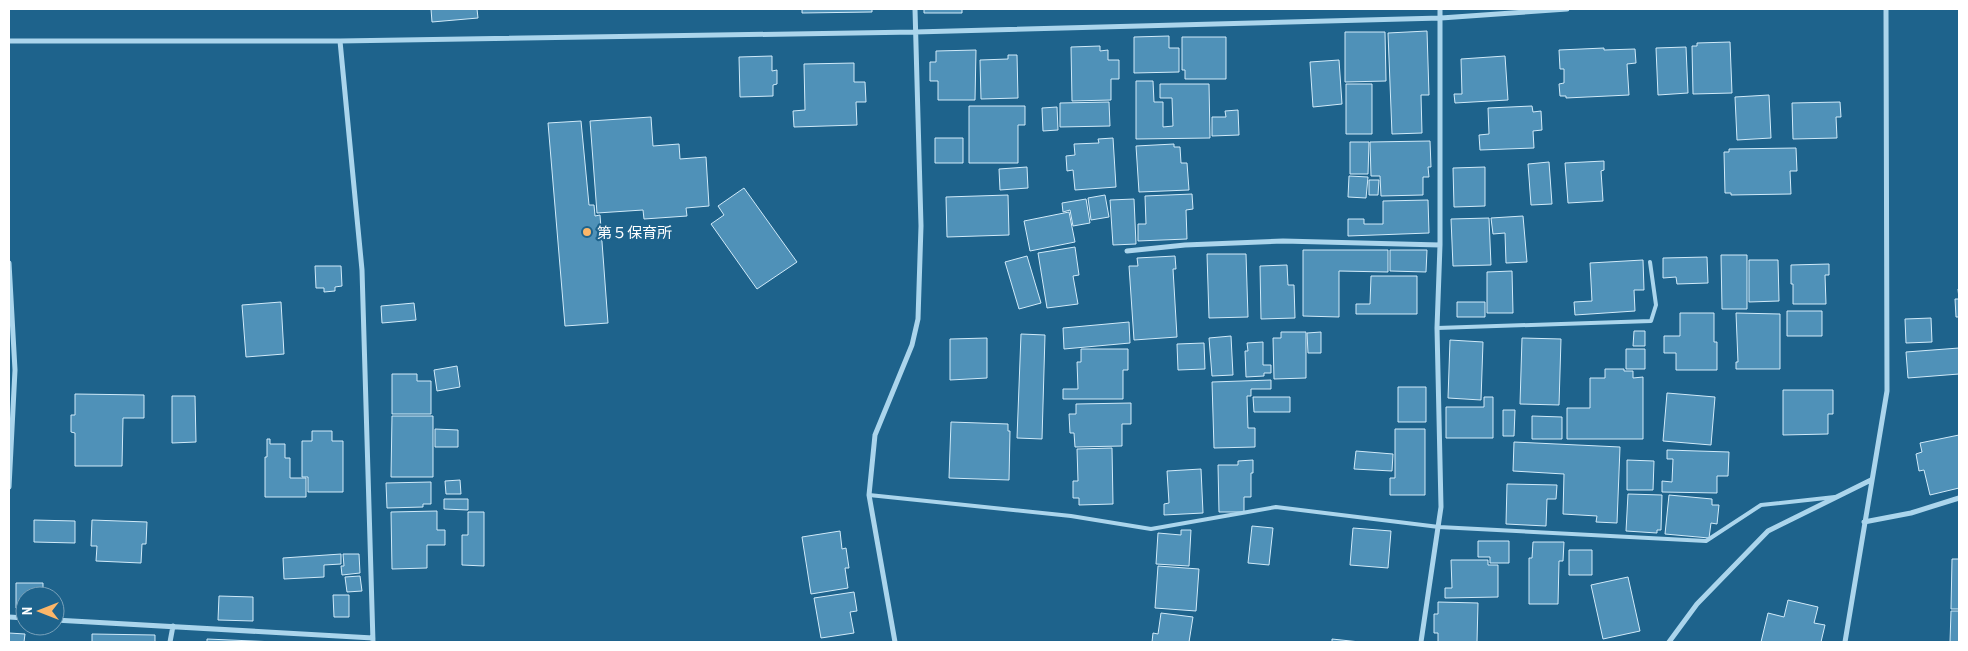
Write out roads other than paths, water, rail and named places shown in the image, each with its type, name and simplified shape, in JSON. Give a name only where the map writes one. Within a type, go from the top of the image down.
[{"type":"street","points":[[894,642],[869,496],[875,435],[912,346],[918,318],[921,226],[915,9]]},
{"type":"street","points":[[1421,642],[1441,507],[1437,328],[1440,245],[1440,9]]},
{"type":"street","points":[[9,42],[340,41],[915,32],[1441,18],[1567,9]]},
{"type":"street","points":[[1845,642],[1887,391],[1886,9]]},
{"type":"street","points":[[65,621],[373,640],[362,270],[340,41]]},
{"type":"street","points":[[1127,251],[1185,245],[1283,241],[1440,245]]},
{"type":"street","points":[[9,263],[15,370],[9,487]]},
{"type":"street","points":[[1669,642],[1697,604],[1768,532],[1871,480]]},
{"type":"street","points":[[1864,522],[1911,513],[1959,498]]},
{"type":"street","points":[[170,642],[173,626]]},
{"type":"lane","points":[[1437,328],[1651,320],[1656,306],[1650,262]]},
{"type":"lane","points":[[869,496],[1071,516],[1151,529],[1276,506],[1438,527],[1706,541],[1761,505],[1839,496]]},
{"type":"place","name":"第５保育所","points":[[587,232]]}]
